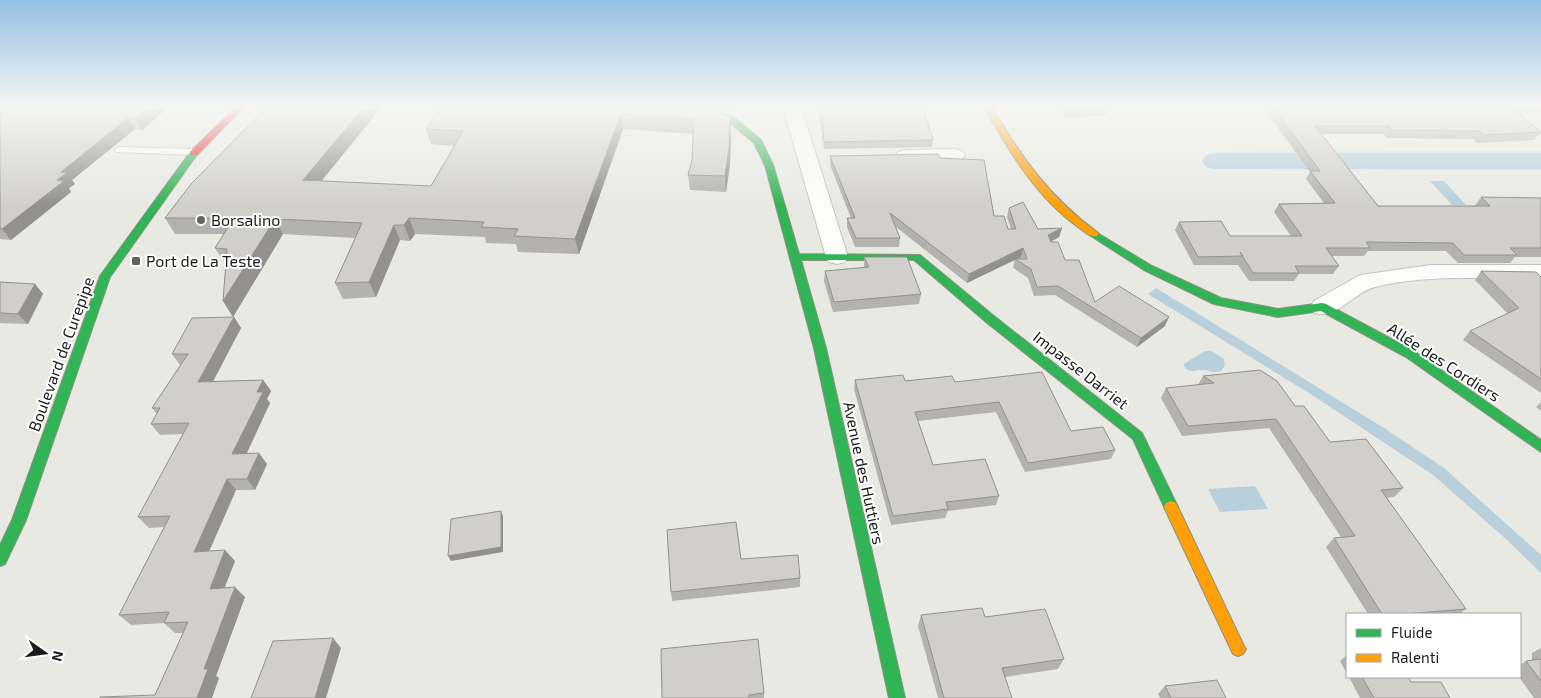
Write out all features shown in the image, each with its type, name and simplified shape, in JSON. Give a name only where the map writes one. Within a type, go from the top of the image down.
[{"type":"street","name":"Boulevard de Curepipe","points":[[0,560],[19,520],[105,276],[195,152],[207,140]]},
{"type":"street","name":"Avenue des Huttiers","points":[[755,140],[769,165],[820,348],[896,698]]},
{"type":"street","points":[[808,140],[816,157],[837,257]]},
{"type":"street","points":[[1005,140],[1035,181],[1077,223],[1148,268],[1218,301],[1278,313],[1322,307],[1368,280],[1431,272],[1541,272]]},
{"type":"street","points":[[886,156],[955,155]]},
{"type":"street","name":"Impasse Darriet","points":[[794,257],[916,257],[990,319],[1138,436],[1238,650]]},
{"type":"street","name":"Allée des Cordiers","points":[[1322,307],[1410,354],[1541,447]]},
{"type":"lane","points":[[119,150],[195,152]]},
{"type":"shaded area","points":[[1541,151],[1541,170],[1226,169],[1215,152]]},
{"type":"water","points":[[1430,181],[1444,181],[1466,205],[1452,205]]},
{"type":"water","points":[[1156,288],[1384,428],[1444,468],[1541,555],[1541,573],[1507,540],[1433,475],[1312,395],[1148,294]]},
{"type":"water","points":[[1205,351],[1212,351],[1224,359],[1225,366],[1221,371],[1189,371],[1184,366],[1185,363]]},
{"type":"water","points":[[1255,486],[1268,509],[1220,512],[1208,489]]},
{"type":"building","points":[[0,140],[101,140],[61,172],[67,173],[57,180],[64,181],[0,229]]},
{"type":"building","points":[[235,140],[337,140],[303,180],[431,186],[458,140],[612,140],[575,239],[514,236],[518,229],[481,227],[484,222],[409,218],[404,225],[394,225],[369,282],[335,283],[362,223],[275,219],[223,301],[227,249],[215,248],[234,218],[165,218],[191,184]]},
{"type":"building","points":[[693,140],[729,140],[725,176],[688,175],[692,160]]},
{"type":"building","points":[[824,140],[933,140],[824,142]]},
{"type":"building","points":[[1297,140],[1326,140],[1378,206],[1490,206],[1481,197],[1541,198],[1541,248],[1510,248],[1517,255],[1464,255],[1453,243],[1366,242],[1370,248],[1326,248],[1339,266],[1295,266],[1299,273],[1253,273],[1242,256],[1198,257],[1179,222],[1221,221],[1230,236],[1302,236],[1279,204],[1335,203],[1310,171],[1320,171]]},
{"type":"building","points":[[938,154],[940,158],[984,160],[994,216],[1004,216],[1008,229],[1016,229],[1009,208],[1023,202],[1038,229],[1062,228],[1048,235],[1051,242],[1058,242],[1065,260],[1079,260],[1095,302],[1119,286],[1169,317],[1141,338],[1058,286],[1037,287],[1031,269],[1015,259],[1027,259],[1023,248],[969,274],[890,213],[900,238],[856,238],[847,218],[855,218],[830,156]]},
{"type":"building","points":[[864,257],[907,257],[921,294],[834,302],[825,271],[869,267]]},
{"type":"building","points":[[1481,271],[1536,272],[1541,277],[1541,379],[1470,331],[1519,308]]},
{"type":"building","points":[[0,282],[35,284],[18,314],[0,313]]},
{"type":"building","points":[[234,317],[198,382],[263,380],[257,392],[263,392],[232,454],[259,453],[247,479],[227,479],[194,552],[225,550],[210,589],[235,587],[204,669],[208,669],[197,698],[100,698],[155,695],[188,622],[164,623],[169,612],[119,615],[170,516],[138,517],[189,423],[151,424],[160,408],[152,408],[188,354],[172,354],[192,318]]},
{"type":"building","points":[[1260,370],[1277,381],[1295,406],[1304,406],[1330,442],[1366,439],[1403,488],[1381,490],[1466,609],[1417,613],[1381,613],[1334,538],[1355,536],[1276,419],[1188,426],[1166,388],[1214,383],[1203,376]]},
{"type":"building","points":[[1042,372],[1071,431],[1103,427],[1115,450],[1028,463],[999,402],[915,412],[933,465],[985,459],[999,496],[946,502],[948,509],[893,516],[855,380],[903,375],[905,381],[952,376],[955,382]]},
{"type":"building","points":[[501,511],[501,547],[448,556],[451,519]]},
{"type":"building","points":[[736,522],[741,559],[798,555],[800,578],[671,592],[667,530]]},
{"type":"building","points":[[982,608],[985,617],[1045,609],[1064,659],[1002,668],[1012,698],[944,698],[921,615]]},
{"type":"building","points":[[333,638],[315,698],[251,698],[273,641]]},
{"type":"building","points":[[758,639],[764,693],[749,695],[749,698],[662,698],[661,649]]},
{"type":"building","points":[[1541,659],[1541,681],[1526,661]]},
{"type":"building","points":[[1363,678],[1409,678],[1411,682],[1441,682],[1450,698],[1374,698]]},
{"type":"building","points":[[1217,680],[1226,698],[1171,698],[1165,686]]},
{"type":"waterway","points":[[1215,161],[1541,161]]},
{"type":"traffic: fast","points":[[755,140],[769,165],[820,348],[897,698]]},
{"type":"traffic: fast","points":[[0,560],[19,520],[105,276],[194,153]]},
{"type":"traffic: fast","points":[[1094,234],[1148,268],[1218,301],[1278,313],[1322,307],[1410,354],[1541,447]]},
{"type":"traffic: fast","points":[[794,257],[916,257],[990,319],[1138,436],[1171,507]]},
{"type":"traffic: slow","points":[[1007,140],[1046,193],[1077,222],[1094,234]]},
{"type":"traffic: slow","points":[[1171,507],[1238,649]]},
{"type":"traffic: jam","points":[[194,153],[207,140]]},
{"type":"place","name":"Borsalino","points":[[201,220]]},
{"type":"place","name":"Port de La Teste","points":[[136,261]]}]
